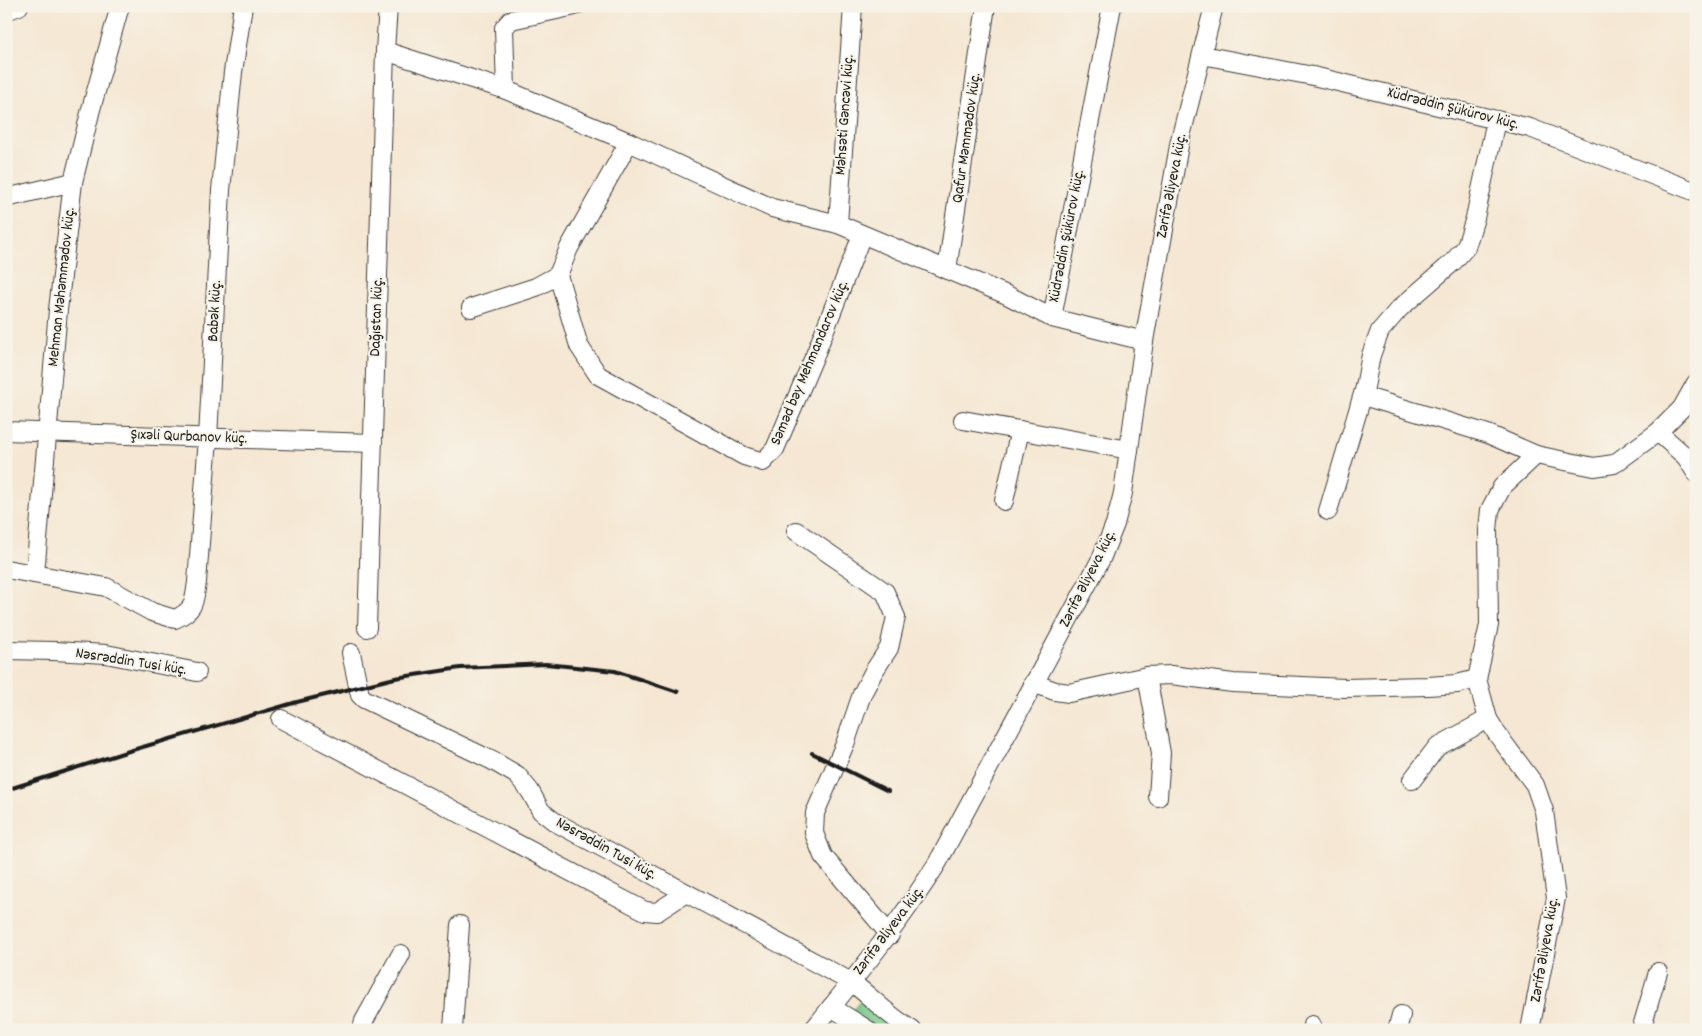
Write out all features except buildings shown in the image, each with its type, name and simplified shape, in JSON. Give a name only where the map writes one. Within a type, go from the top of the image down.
[{"type":"street","points":[[6,11],[19,6]]},
{"type":"street","name":"Mehman Məhəmmədov küç.","points":[[35,574],[58,310],[73,182],[90,109],[120,6]]},
{"type":"street","name":"Babək küç.","points":[[35,574],[106,588],[152,612],[176,619],[187,614],[194,603],[208,438],[221,190],[242,6]]},
{"type":"street","name":"Dağıstan küç.","points":[[367,628],[388,6]]},
{"type":"street","points":[[506,90],[504,28],[511,20],[575,6]]},
{"type":"street","name":"Məhsəti Gəncəvi küç.","points":[[838,224],[852,6]]},
{"type":"street","name":"Qafur Məmmədov küç.","points":[[947,270],[986,6]]},
{"type":"street","name":"Xüdrəddin Şükürov küç.","points":[[1052,318],[1112,6]]},
{"type":"street","name":"Zərifə Əliyeva küç.","points":[[813,1030],[890,935],[916,899],[938,862],[1101,559],[1115,524],[1123,493],[1144,341],[1180,140],[1214,6]]},
{"type":"street","points":[[385,52],[506,90],[629,142],[772,208],[838,224],[862,236],[1007,295],[1052,318],[1144,341]]},
{"type":"street","name":"Xüdrəddin Şükürov küç.","points":[[1202,55],[1312,76],[1530,128],[1696,192]]},
{"type":"street","points":[[1328,510],[1362,396],[1371,355],[1380,331],[1399,309],[1453,262],[1466,247],[1475,218],[1496,120]]},
{"type":"street","points":[[471,308],[536,287],[558,275],[569,248],[629,142]]},
{"type":"street","points":[[6,198],[73,182]]},
{"type":"street","name":"Səməd bəy Mehmandarov küç.","points":[[558,275],[579,346],[598,375],[744,456],[763,462],[775,449],[815,356],[862,236]]},
{"type":"street","points":[[1362,396],[1488,434],[1536,455],[1594,467],[1614,464],[1658,432],[1682,408],[1696,383]]},
{"type":"street","points":[[963,420],[1129,450]]},
{"type":"street","points":[[1004,501],[1020,430]]},
{"type":"street","name":"Şıxəli Qurbanov küç.","points":[[6,431],[373,443]]},
{"type":"street","points":[[1658,432],[1686,458],[1696,473]]},
{"type":"street","points":[[1033,683],[1055,691],[1070,693],[1146,676],[1171,675],[1233,683],[1345,688],[1428,686],[1457,684],[1477,679],[1482,665],[1489,625],[1488,530],[1490,510],[1502,487],[1536,455]]},
{"type":"street","points":[[796,532],[885,592],[896,618],[889,648],[862,694],[845,744],[815,813],[814,833],[823,856],[890,935]]},
{"type":"street","points":[[6,569],[35,574]]},
{"type":"street","name":"Nəsrəddin Tusi küç.","points":[[6,650],[106,654],[197,672]]},
{"type":"street","name":"Nəsrəddin Tusi küç.","points":[[350,653],[360,695],[364,699],[509,770],[517,775],[530,791],[541,811],[555,822],[851,982],[893,1018],[912,1030]]},
{"type":"street","points":[[1146,676],[1161,753],[1158,797]]},
{"type":"street","name":"Zərifə Əliyeva küç.","points":[[1477,679],[1488,719],[1535,785],[1544,811],[1556,898],[1530,1030]]},
{"type":"street","points":[[281,719],[645,912],[657,912],[686,893]]},
{"type":"street","points":[[1412,780],[1437,747],[1488,719]]},
{"type":"street","points":[[453,1030],[460,926]]},
{"type":"street","points":[[362,1030],[364,1021],[401,954]]},
{"type":"street","points":[[1641,1030],[1658,972]]},
{"type":"street","points":[[831,1007],[868,1030]]},
{"type":"green space","points":[[864,997],[903,1030],[881,1030],[850,1013]]},
{"type":"railway","points":[[6,790],[129,751],[297,702],[395,678],[460,668],[546,664],[615,671],[678,692]]},
{"type":"railway","points":[[812,753],[888,791]]}]
